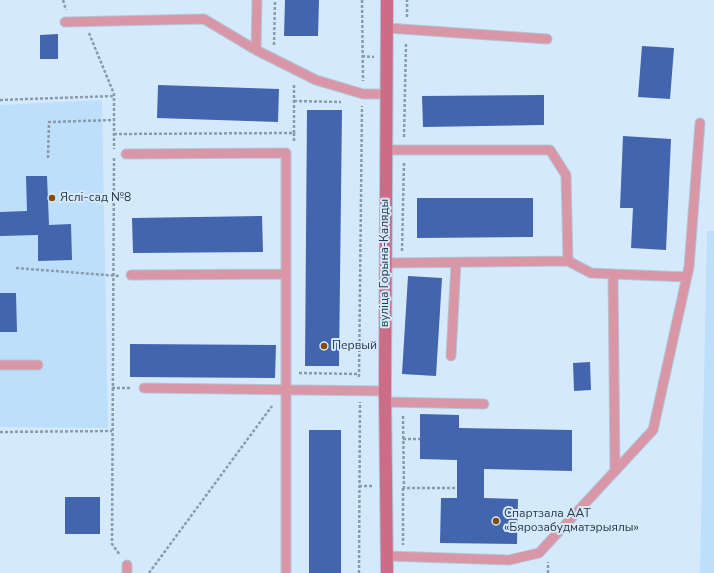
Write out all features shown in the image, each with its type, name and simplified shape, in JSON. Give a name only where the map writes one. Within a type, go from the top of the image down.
[{"type":"street","name":"вуліца Горына-Каляды","points":[[387,0],[385,263],[387,573]]},
{"type":"lane","points":[[256,50],[257,0]]},
{"type":"lane","points":[[64,22],[204,19],[256,50],[316,80],[363,94],[387,94]]},
{"type":"lane","points":[[387,28],[547,39]]},
{"type":"lane","points":[[387,556],[509,560],[538,553],[653,430],[687,276],[700,123]]},
{"type":"lane","points":[[386,150],[550,150],[566,175],[568,261]]},
{"type":"lane","points":[[126,154],[286,153],[286,573]]},
{"type":"lane","points":[[385,263],[568,261],[591,273],[687,276]]},
{"type":"lane","points":[[450,356],[456,263]]},
{"type":"lane","points":[[131,276],[286,274]]},
{"type":"lane","points":[[613,274],[615,471]]},
{"type":"lane","points":[[0,365],[38,365]]},
{"type":"lane","points":[[144,388],[360,390],[385,396],[403,403],[484,404]]},
{"type":"path","points":[[274,59],[275,0]]},
{"type":"path","points":[[359,573],[359,347],[363,94],[362,0]]},
{"type":"path","points":[[402,264],[407,0]]},
{"type":"path","points":[[85,21],[114,96],[112,544],[127,569]]},
{"type":"path","points":[[114,134],[294,133],[294,68]]},
{"type":"path","points":[[0,100],[114,96]]},
{"type":"path","points":[[294,101],[347,102]]},
{"type":"path","points":[[48,158],[49,122],[114,120]]},
{"type":"path","points":[[16,268],[113,276]]},
{"type":"path","points":[[340,347],[359,347]]},
{"type":"path","points":[[297,373],[359,374]]},
{"type":"path","points":[[112,388],[144,388]]},
{"type":"path","points":[[149,573],[219,476],[285,389]]},
{"type":"path","points":[[403,403],[403,557]]},
{"type":"path","points":[[0,432],[112,431]]},
{"type":"path","points":[[403,439],[420,439]]},
{"type":"path","points":[[404,488],[457,488]]},
{"type":"shaded area","name":"Яслі-сад №8","points":[[102,100],[108,428],[0,427],[0,105]]},
{"type":"shaded area","points":[[707,231],[714,231],[714,573],[700,573]]},
{"type":"building","points":[[285,0],[319,0],[318,36],[284,36]]},
{"type":"building","points":[[58,34],[58,59],[40,59],[40,35]]},
{"type":"building","points":[[642,46],[674,48],[670,99],[638,97]]},
{"type":"building","points":[[158,85],[279,89],[278,122],[157,118]]},
{"type":"building","points":[[544,95],[544,125],[423,127],[422,96]]},
{"type":"building","points":[[307,110],[342,110],[339,366],[305,366]]},
{"type":"building","points":[[623,136],[671,139],[666,250],[631,248],[633,208],[620,208]]},
{"type":"building","points":[[26,176],[47,176],[49,225],[71,224],[72,260],[38,261],[38,235],[0,236],[0,212],[27,211]]},
{"type":"building","points":[[417,198],[533,198],[533,237],[417,238]]},
{"type":"building","points":[[262,216],[263,252],[133,253],[132,218]]},
{"type":"building","points":[[408,276],[442,278],[436,376],[402,374]]},
{"type":"building","points":[[0,293],[16,293],[17,332],[0,332]]},
{"type":"building","points":[[130,344],[276,345],[275,378],[130,377]]},
{"type":"building","points":[[590,362],[591,390],[574,391],[573,363]]},
{"type":"building","points":[[420,414],[459,415],[459,428],[572,430],[572,471],[484,469],[484,498],[518,499],[517,544],[440,543],[441,498],[457,498],[457,460],[420,459]]},
{"type":"building","points":[[309,430],[341,430],[341,573],[309,573]]},
{"type":"building","points":[[65,497],[100,497],[100,534],[65,534]]},
{"type":"place","name":"Яслі-сад №8","points":[[52,198]]},
{"type":"place","name":"Первый","points":[[324,346]]},
{"type":"place","name":"Спартзала ААТ «Бярозабудматэрыялы»","points":[[496,521]]}]
